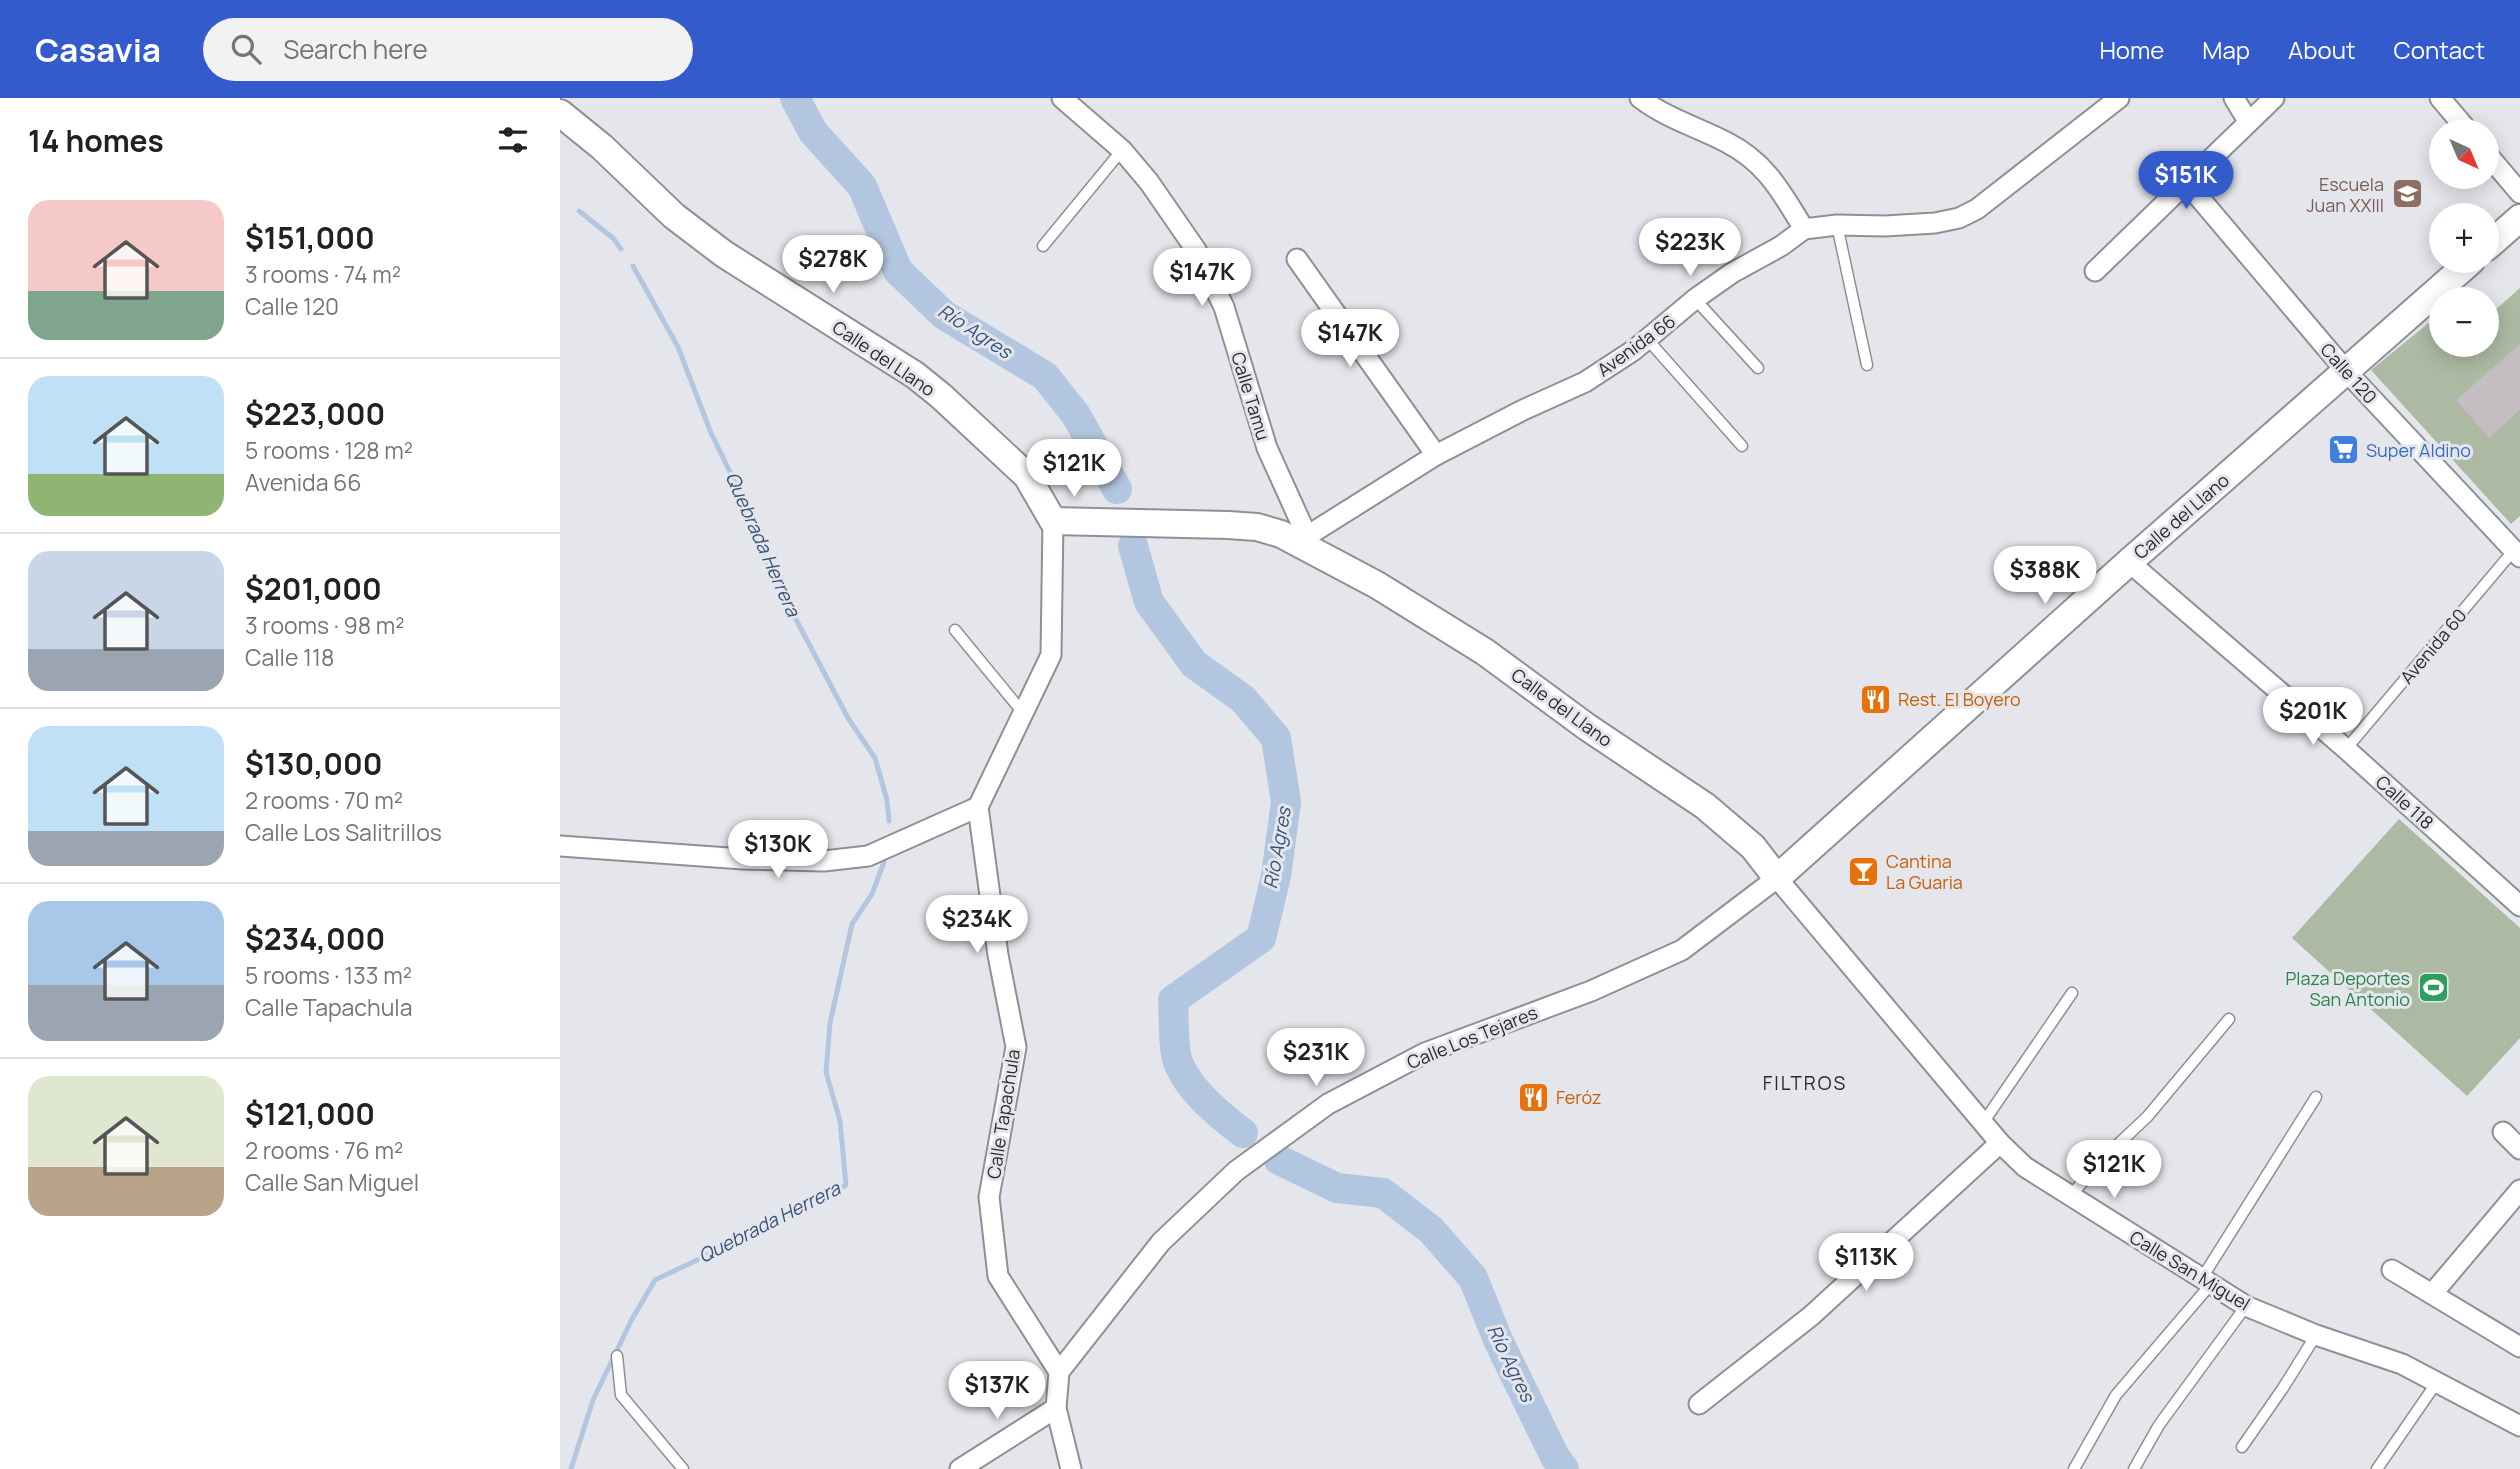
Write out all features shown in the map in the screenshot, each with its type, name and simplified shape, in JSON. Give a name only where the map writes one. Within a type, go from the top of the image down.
[{"type":"main road","name":"Calle del Llano","points":[[560,113],[602,146],[674,216],[724,254],[915,375],[941,396],[1027,476],[1053,521],[1257,527],[1301,538],[1485,652],[1587,727],[1704,806],[1753,847],[1777,878],[2129,562],[2457,273]]},
{"type":"main road","points":[[2499,236],[2520,218]]},
{"type":"street","name":"Calle Tamu","points":[[1062,98],[1122,150],[1149,182],[1196,250],[1224,307],[1267,448],[1301,538]]},
{"type":"street","points":[[1640,98],[1666,115],[1728,142],[1749,156],[1772,177],[1804,229]]},
{"type":"street","name":"Avenida 66","points":[[1301,538],[1436,455],[1522,410],[1585,382],[1648,340],[1695,299],[1732,273],[1781,246],[1804,229],[1837,225],[1935,223],[1959,218],[1977,209],[2119,98]]},
{"type":"street","points":[[2234,98],[2248,121]]},
{"type":"street","points":[[2095,271],[2274,98]]},
{"type":"street","points":[[2440,98],[2458,119]]},
{"type":"street","points":[[2499,168],[2520,193]]},
{"type":"street","name":"Calle 120","points":[[2186,182],[2346,371],[2518,551]]},
{"type":"street","points":[[1297,259],[1436,455]]},
{"type":"street","points":[[560,846],[743,859],[824,861],[867,856],[978,807],[1051,655],[1053,521]]},
{"type":"street","name":"Calle 118","points":[[2129,562],[2346,749],[2520,906]]},
{"type":"street","name":"Calle Tapachula","points":[[978,807],[998,955],[1016,1047],[989,1197],[998,1276],[1059,1372]]},
{"type":"street","name":"Calle San Miguel","points":[[1777,878],[2000,1143],[2025,1167],[2246,1306],[2316,1335],[2402,1364],[2520,1426]]},
{"type":"street","name":"Calle Los Tejares","points":[[1059,1372],[1161,1242],[1236,1171],[1328,1104],[1425,1053],[1591,991],[1682,950],[1777,878]]},
{"type":"street","points":[[2503,1132],[2520,1149]]},
{"type":"street","points":[[1699,1404],[1811,1316],[2000,1143]]},
{"type":"street","points":[[2432,1294],[2520,1189]]},
{"type":"street","points":[[2392,1270],[2520,1347]]},
{"type":"street","points":[[1059,1372],[1056,1408],[1072,1469]]},
{"type":"street","points":[[960,1469],[1056,1408]]},
{"type":"lane","points":[[1043,246],[1122,150]]},
{"type":"lane","points":[[1837,225],[1867,365]]},
{"type":"lane","points":[[1695,299],[1758,368]]},
{"type":"lane","points":[[1648,340],[1742,446]]},
{"type":"lane","name":"Avenida 60","points":[[2346,749],[2518,551]]},
{"type":"lane","points":[[955,630],[1024,714]]},
{"type":"lane","points":[[1983,1123],[2072,993]]},
{"type":"lane","points":[[2069,1196],[2147,1117],[2229,1018]]},
{"type":"lane","points":[[2074,1469],[2116,1395],[2207,1281],[2316,1097]]},
{"type":"lane","points":[[2134,1469],[2159,1425],[2246,1306]]},
{"type":"lane","points":[[2242,1447],[2316,1335]]},
{"type":"lane","points":[[617,1356],[621,1395],[683,1469]]},
{"type":"lane","points":[[2377,1469],[2438,1382]]},
{"type":"green space","points":[[2520,288],[2520,516],[2511,524],[2371,370],[2429,323],[2429,357],[2499,357],[2499,306]]},
{"type":"green space","name":"Plaza Deportes San Antonio","points":[[2399,819],[2520,928],[2520,1038],[2467,1096],[2292,938]]},
{"type":"building","points":[[2520,344],[2520,410],[2489,438],[2456,400]]},
{"type":"waterway","name":"Río Agres","points":[[795,98],[813,132],[862,186],[898,271],[944,315],[1045,376],[1076,415],[1117,489]]},
{"type":"waterway","name":"Quebrada Herrera","points":[[579,211],[613,238],[621,249]]},
{"type":"waterway","name":"Quebrada Herrera","points":[[633,266],[678,347],[711,433],[732,476],[770,570],[848,718],[875,758],[887,800],[889,821]]},
{"type":"waterway","name":"Río Agres","points":[[1133,546],[1149,602],[1194,664],[1243,699],[1276,738],[1286,802],[1276,876],[1261,938],[1173,1000],[1175,1048],[1180,1067],[1203,1099],[1243,1133]]},
{"type":"waterway","name":"Quebrada Herrera","points":[[571,1469],[593,1400],[632,1319],[655,1280],[846,1185],[840,1121],[826,1072],[830,1023],[852,924],[872,894],[884,862]]},
{"type":"waterway","name":"Río Agres","points":[[1279,1160],[1337,1188],[1383,1193],[1431,1230],[1473,1278],[1498,1340],[1555,1457],[1564,1469]]},
{"type":"place","name":"Escuela Juan XXIII","points":[[2407,194]]},
{"type":"place","name":"Super Aldino","points":[[2343,450]]},
{"type":"place","name":"Rest. El Boyero","points":[[1875,699]]},
{"type":"place","name":"Cantina La Guaria","points":[[1863,871]]},
{"type":"place","name":"Plaza Deportes San Antonio","points":[[2433,988]]},
{"type":"place","name":"Feróz","points":[[1533,1097]]},
{"type":"district","name":"FILTROS","points":[[1805,1083]]}]
